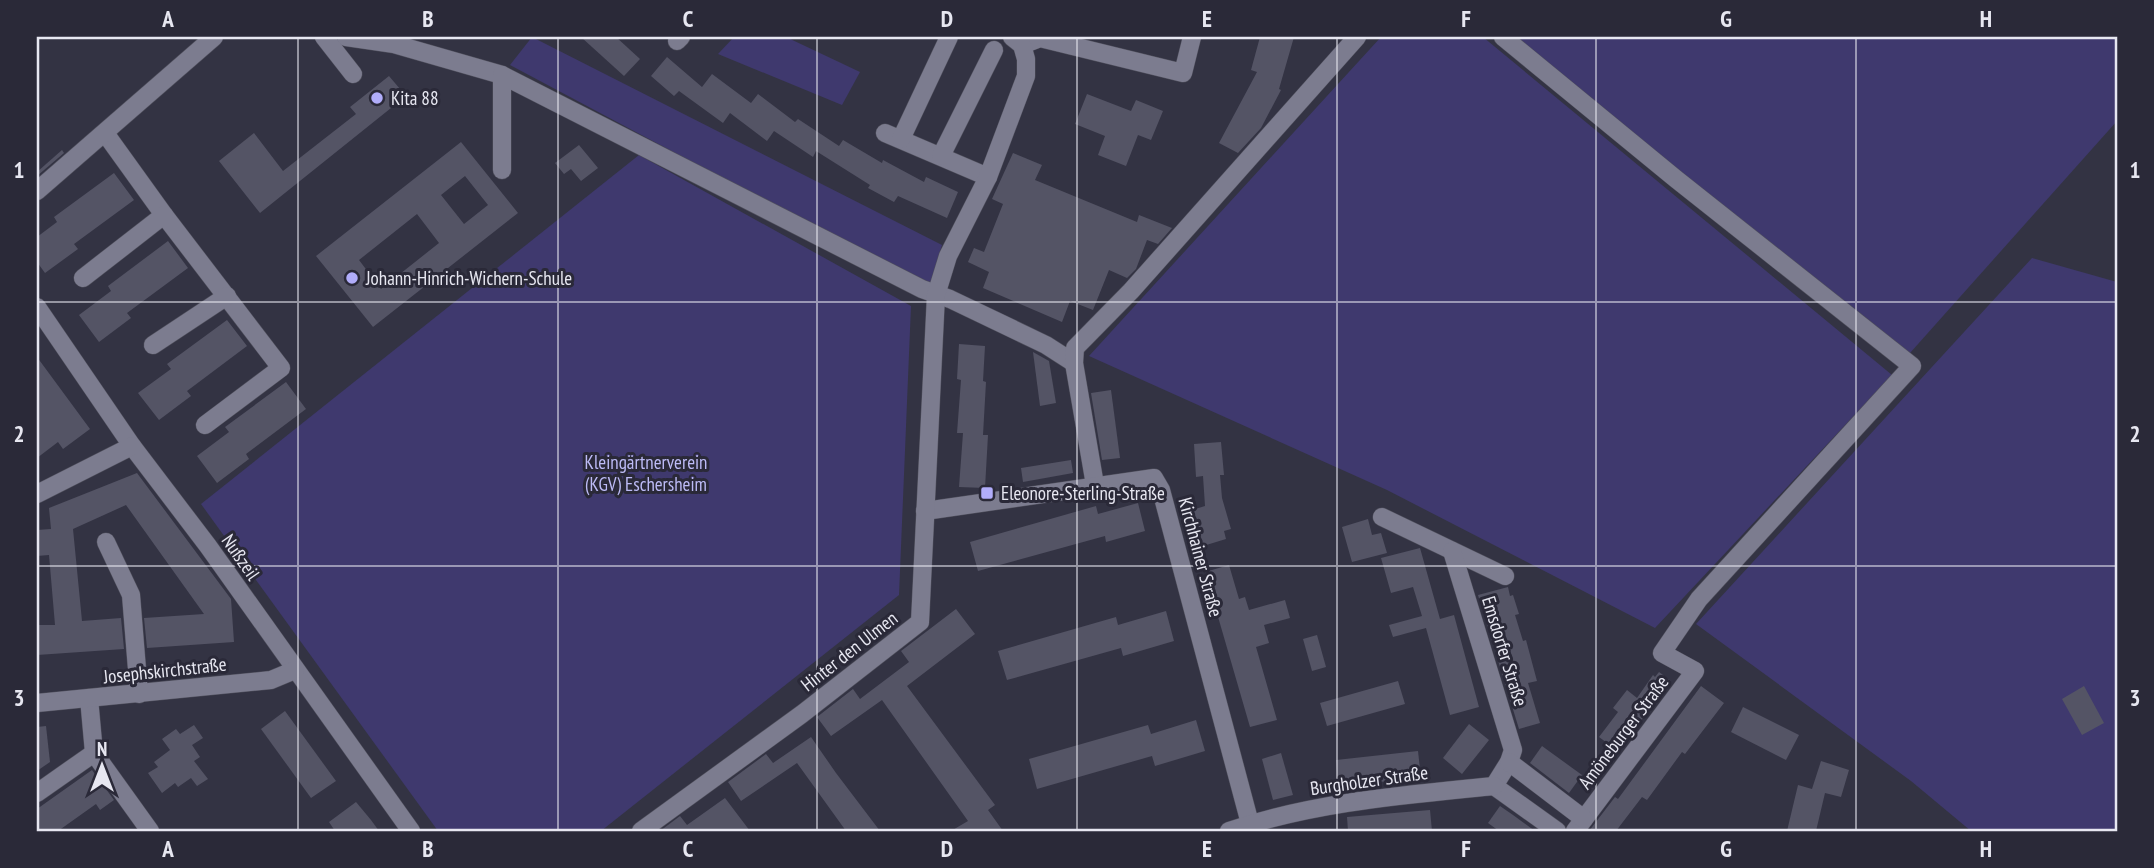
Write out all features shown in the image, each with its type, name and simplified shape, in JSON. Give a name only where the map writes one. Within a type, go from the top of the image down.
[{"type":"street","points":[[37,191],[214,37]]},
{"type":"street","points":[[324,37],[353,75]]},
{"type":"street","points":[[346,37],[397,41],[502,75],[936,295],[950,299],[1046,345],[1073,363]]},
{"type":"street","points":[[950,37],[893,136],[988,177]]},
{"type":"street","points":[[936,295],[948,256],[988,177],[1026,76],[1026,59],[1017,41],[1041,38],[1183,73],[1192,37]]},
{"type":"street","points":[[1095,485],[1073,363],[1075,348],[1131,291],[1357,37]]},
{"type":"street","name":"Amöneburger Straße","points":[[1503,37],[1676,179],[1912,366],[1699,599],[1662,653],[1695,671],[1579,825]]},
{"type":"street","points":[[941,156],[994,50]]},
{"type":"street","points":[[502,75],[502,170]]},
{"type":"street","points":[[105,133],[281,368],[205,425]]},
{"type":"street","points":[[83,278],[164,215]]},
{"type":"street","name":"Hinter den Ulmen","points":[[641,831],[802,714],[920,622],[936,295]]},
{"type":"street","points":[[153,345],[227,296]]},
{"type":"street","name":"Nußzeil","points":[[37,307],[132,446],[208,546],[411,831]]},
{"type":"street","points":[[37,494],[132,446]]},
{"type":"street","name":"Kirchhainer Straße","points":[[925,511],[1154,478],[1161,490],[1251,828]]},
{"type":"street","points":[[1382,517],[1504,576]]},
{"type":"street","points":[[106,542],[131,595],[139,694]]},
{"type":"street","name":"Emsdorfer Straße","points":[[1452,551],[1514,750],[1509,762]]},
{"type":"street","name":"Josephskirchstraße","points":[[37,703],[271,680],[295,670]]},
{"type":"street","points":[[89,698],[93,753],[150,831]]},
{"type":"street","points":[[37,793],[93,753]]},
{"type":"street","points":[[1558,831],[1494,786],[1509,762],[1579,825]]},
{"type":"street","name":"Burgholzer Straße","points":[[1229,831],[1251,828],[1318,807],[1494,786]]},
{"type":"green space","points":[[532,37],[942,245],[929,288],[510,65]]},
{"type":"green space","points":[[734,37],[786,37],[860,72],[842,105],[718,54]]},
{"type":"green space","points":[[1381,37],[1483,37],[1892,375],[1655,628],[1387,490],[1089,356]]},
{"type":"green space","points":[[1508,37],[2117,37],[2117,121],[1902,362]]},
{"type":"green space","name":"Kleingärtnerverein (KGV) Eschersheim","points":[[639,155],[911,306],[899,595],[601,831],[438,831],[201,504]]},
{"type":"green space","points":[[2032,258],[2117,282],[2117,831],[1971,831],[1911,781],[1696,624]]},
{"type":"building","points":[[581,37],[616,37],[640,59],[624,76]]},
{"type":"building","points":[[1260,37],[1294,37],[1279,89],[1281,90],[1261,128],[1238,153],[1219,143],[1257,72],[1251,70]]},
{"type":"building","points":[[667,57],[702,87],[712,74],[751,103],[758,94],[795,122],[798,119],[839,146],[843,140],[882,163],[883,160],[924,182],[926,177],[958,192],[947,218],[898,196],[894,202],[868,188],[870,185],[816,151],[813,157],[774,131],[767,141],[730,113],[723,123],[679,91],[674,96],[651,76]]},
{"type":"building","points":[[389,76],[406,96],[260,213],[219,161],[254,133],[283,171],[356,114],[350,107]]},
{"type":"building","points":[[1087,94],[1131,111],[1136,100],[1163,111],[1151,140],[1138,135],[1126,166],[1098,155],[1105,136],[1075,124]]},
{"type":"building","points":[[461,142],[518,213],[373,327],[316,256]],"holes":[[[465,176],[488,205],[464,224],[441,195]],[[417,214],[439,243],[381,289],[359,260]]]},
{"type":"building","points":[[579,145],[598,168],[581,181],[571,169],[564,174],[555,163]]},
{"type":"building","points":[[62,150],[64,153],[37,176],[37,172]]},
{"type":"building","points":[[1013,153],[1042,165],[1035,180],[1137,222],[1139,215],[1172,228],[1158,244],[1147,240],[1136,269],[1127,278],[1109,270],[1093,310],[1070,301],[1062,322],[983,288],[989,272],[968,262],[974,248],[984,252],[1003,204],[992,199]]},
{"type":"building","points":[[114,173],[134,200],[74,244],[78,249],[45,273],[37,262],[37,237],[57,222],[54,217]]},
{"type":"building","points":[[168,241],[188,268],[127,313],[131,318],[99,342],[79,315],[111,291],[108,286]]},
{"type":"building","points":[[227,320],[247,346],[187,391],[191,396],[159,420],[138,393],[171,369],[167,364]]},
{"type":"building","points":[[959,344],[985,346],[983,435],[988,435],[985,488],[959,487],[963,433],[957,433],[961,380],[957,379]]},
{"type":"building","points":[[1033,352],[1049,361],[1056,403],[1040,406]]},
{"type":"building","points":[[37,357],[90,429],[63,449],[58,442],[37,458]]},
{"type":"building","points":[[286,382],[306,409],[246,454],[249,459],[217,483],[197,456],[229,432],[225,427]]},
{"type":"building","points":[[1111,390],[1120,458],[1102,460],[1091,393]]},
{"type":"building","points":[[1221,442],[1224,475],[1220,475],[1222,498],[1231,529],[1224,531],[1226,539],[1203,546],[1192,510],[1205,506],[1203,476],[1196,477],[1194,444]]},
{"type":"building","points":[[1071,460],[1073,473],[1023,482],[1021,468]]},
{"type":"building","points":[[137,473],[231,599],[234,642],[147,648],[144,618],[204,614],[126,505],[73,529],[82,621],[121,618],[124,649],[37,655],[37,625],[55,625],[49,555],[37,556],[37,530],[51,529],[49,508]]},
{"type":"building","points":[[1138,503],[1145,531],[1106,542],[1105,536],[978,571],[970,542],[1096,506],[1098,514]]},
{"type":"building","points":[[1368,519],[1372,535],[1381,533],[1387,553],[1352,562],[1342,527]]},
{"type":"building","points":[[1420,548],[1440,619],[1454,615],[1479,707],[1450,715],[1426,628],[1393,637],[1389,625],[1422,616],[1413,587],[1391,593],[1381,558]]},
{"type":"building","points":[[1229,565],[1239,599],[1245,597],[1249,610],[1285,600],[1290,618],[1264,625],[1269,643],[1256,647],[1277,720],[1250,727],[1205,572]]},
{"type":"building","points":[[1508,587],[1519,614],[1515,615],[1523,641],[1526,640],[1537,681],[1528,683],[1540,723],[1519,729],[1478,595]]},
{"type":"building","points":[[956,609],[975,634],[907,686],[995,805],[988,810],[1003,831],[951,831],[968,821],[882,700],[831,736],[817,717],[853,689],[860,699],[909,662],[901,651]]},
{"type":"building","points":[[1166,611],[1174,641],[1123,656],[1121,648],[1007,680],[998,651],[1116,617],[1118,625]]},
{"type":"building","points":[[1317,635],[1326,667],[1312,671],[1303,639]]},
{"type":"building","points":[[1659,672],[1671,681],[1618,751],[1599,737],[1618,712],[1613,708],[1627,690],[1637,698],[1653,675],[1655,677]]},
{"type":"building","points":[[1398,681],[1405,704],[1327,726],[1320,703]]},
{"type":"building","points":[[1701,686],[1724,703],[1685,754],[1682,752],[1647,800],[1642,797],[1616,831],[1589,831],[1615,797],[1618,799]]},
{"type":"building","points":[[2084,686],[2104,723],[2082,735],[2062,699]]},
{"type":"building","points":[[1743,707],[1799,735],[1786,760],[1731,732]]},
{"type":"building","points":[[285,711],[336,781],[311,798],[261,729]]},
{"type":"building","points":[[1196,720],[1205,751],[1155,766],[1152,756],[1037,789],[1029,759],[1148,725],[1151,734]]},
{"type":"building","points":[[1469,724],[1489,740],[1462,774],[1443,758]]},
{"type":"building","points":[[194,725],[203,738],[192,745],[200,757],[194,761],[208,779],[197,786],[191,778],[178,787],[175,783],[162,793],[148,773],[158,767],[154,762],[170,750],[162,739],[176,729],[180,734]]},
{"type":"building","points":[[46,726],[50,762],[37,771],[37,727]]},
{"type":"building","points":[[811,737],[880,831],[846,831],[797,763],[741,801],[728,782],[766,754],[773,763]]},
{"type":"building","points":[[1542,746],[1582,775],[1569,793],[1530,763]]},
{"type":"building","points":[[1418,751],[1421,778],[1338,786],[1336,760]]},
{"type":"building","points":[[1281,753],[1293,795],[1273,800],[1262,759]]},
{"type":"building","points":[[1821,761],[1849,770],[1841,797],[1825,793],[1816,831],[1787,831],[1798,785],[1812,789]]},
{"type":"building","points":[[92,770],[114,800],[100,810],[96,804],[58,831],[37,831],[37,809]]},
{"type":"building","points":[[725,798],[750,831],[660,831],[680,816],[687,825]]},
{"type":"building","points":[[356,802],[379,831],[335,831],[329,822]]},
{"type":"building","points":[[1500,806],[1535,831],[1499,831],[1488,823]]},
{"type":"building","points":[[1430,810],[1432,831],[1348,831],[1347,817]]},
{"type":"place","name":"Kita 88","points":[[377,98]]},
{"type":"place","name":"Johann-Hinrich-Wichern-Schule","points":[[352,278]]},
{"type":"place","name":"Eleonore-Sterling-Straße","points":[[987,493]]}]
